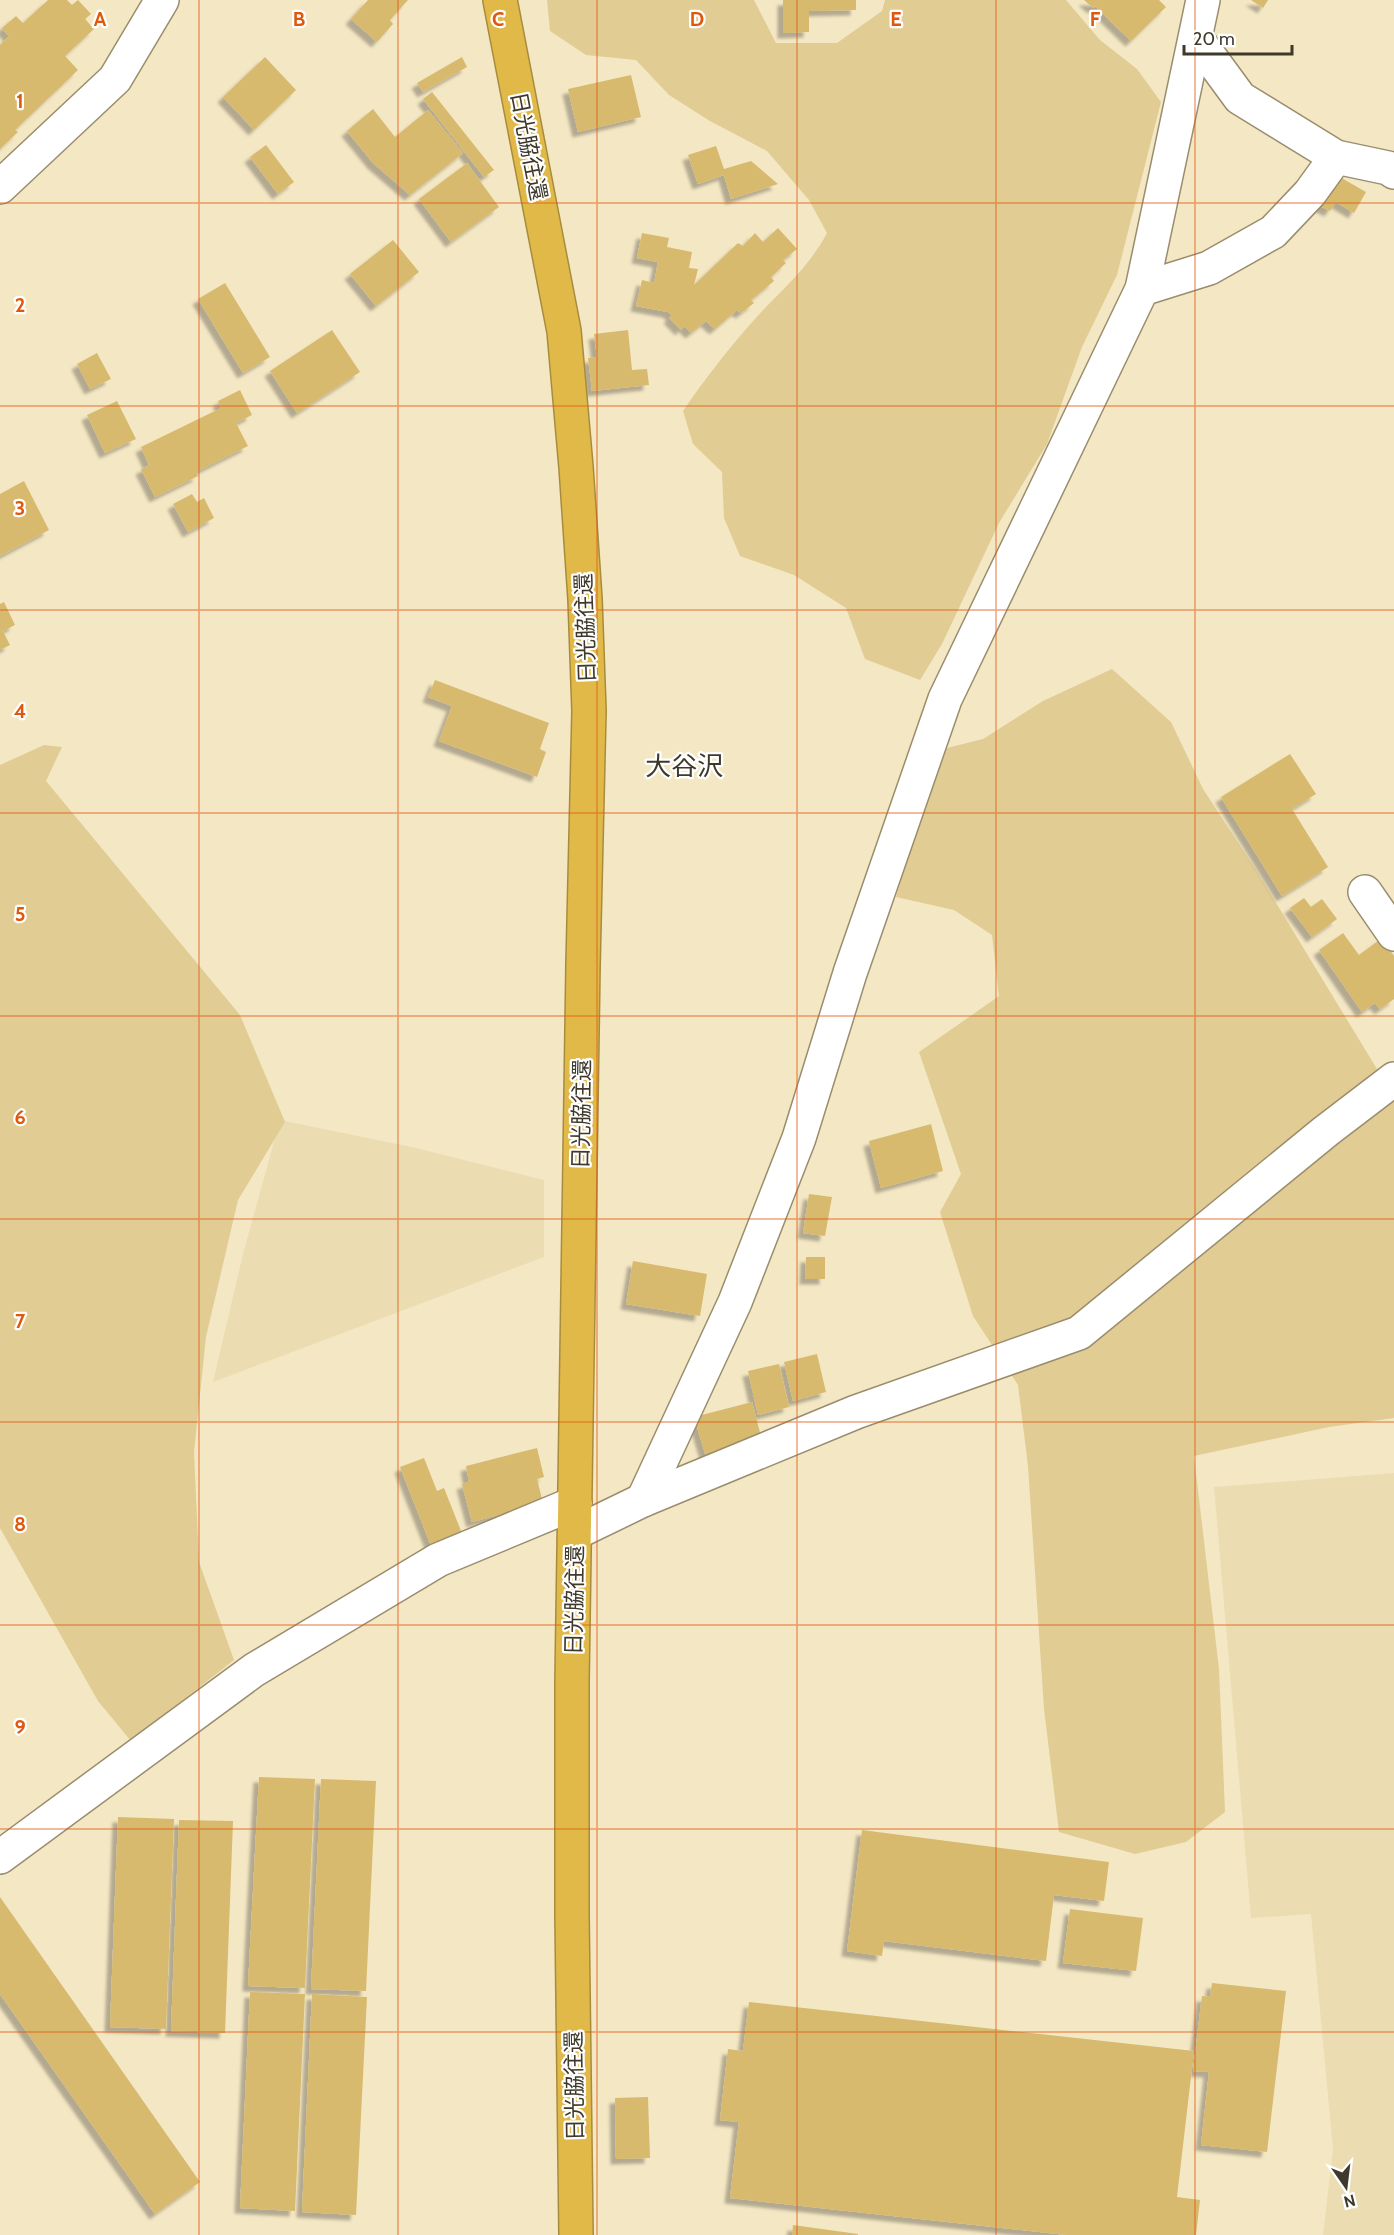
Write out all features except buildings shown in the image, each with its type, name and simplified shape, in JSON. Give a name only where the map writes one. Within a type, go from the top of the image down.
[{"type":"highway","name":"日光脇往還","points":[[500,0],[564,331],[585,599],[589,711],[572,1682],[576,2235]]},
{"type":"street","points":[[0,187],[115,79],[162,0]]},
{"type":"street","points":[[643,1500],[735,1302],[799,1138],[850,973],[945,699],[1142,289],[1194,15]]},
{"type":"street","points":[[1194,15],[1240,98],[1336,157],[1388,168],[1394,172]]},
{"type":"street","points":[[1142,289],[1209,268],[1273,232],[1310,193],[1336,157]]},
{"type":"street","points":[[1365,892],[1394,934]]},
{"type":"street","points":[[0,1857],[254,1670],[438,1560],[575,1518],[643,1500],[856,1412],[1079,1334],[1326,1131],[1394,1079]]},
{"type":"shaded area","points":[[547,0],[754,0],[776,43],[837,43],[882,11],[885,0],[1066,0],[1100,40],[1137,69],[1161,102],[1117,275],[1082,347],[1047,444],[999,523],[942,644],[920,680],[865,659],[846,608],[794,575],[740,556],[724,518],[722,472],[693,444],[683,411],[735,342],[803,268],[820,246],[827,233],[809,200],[767,151],[710,121],[669,95],[636,60],[586,55],[550,31]]},
{"type":"shaded area","points":[[1112,669],[1171,722],[1203,789],[1256,870],[1394,1097],[1394,1418],[1329,1427],[1194,1456],[1219,1669],[1225,1812],[1186,1842],[1135,1854],[1059,1832],[1044,1709],[1028,1466],[1018,1385],[973,1316],[940,1212],[961,1174],[919,1052],[999,996],[992,935],[954,910],[896,897],[939,750],[983,739],[1043,701]]},
{"type":"shaded area","points":[[44,745],[62,747],[46,781],[240,1015],[285,1122],[238,1200],[206,1337],[194,1452],[199,1562],[234,1660],[131,1741],[98,1701],[0,1528],[0,765]]},
{"type":"shaded area","points":[[280,1120],[416,1148],[544,1180],[544,1257],[213,1382],[243,1254]]},
{"type":"shaded area","points":[[1394,1473],[1394,2235],[1323,2235],[1333,2149],[1311,1914],[1251,1918],[1214,1487]]},
{"type":"district","name":"大谷沢","points":[[684,766]]}]
